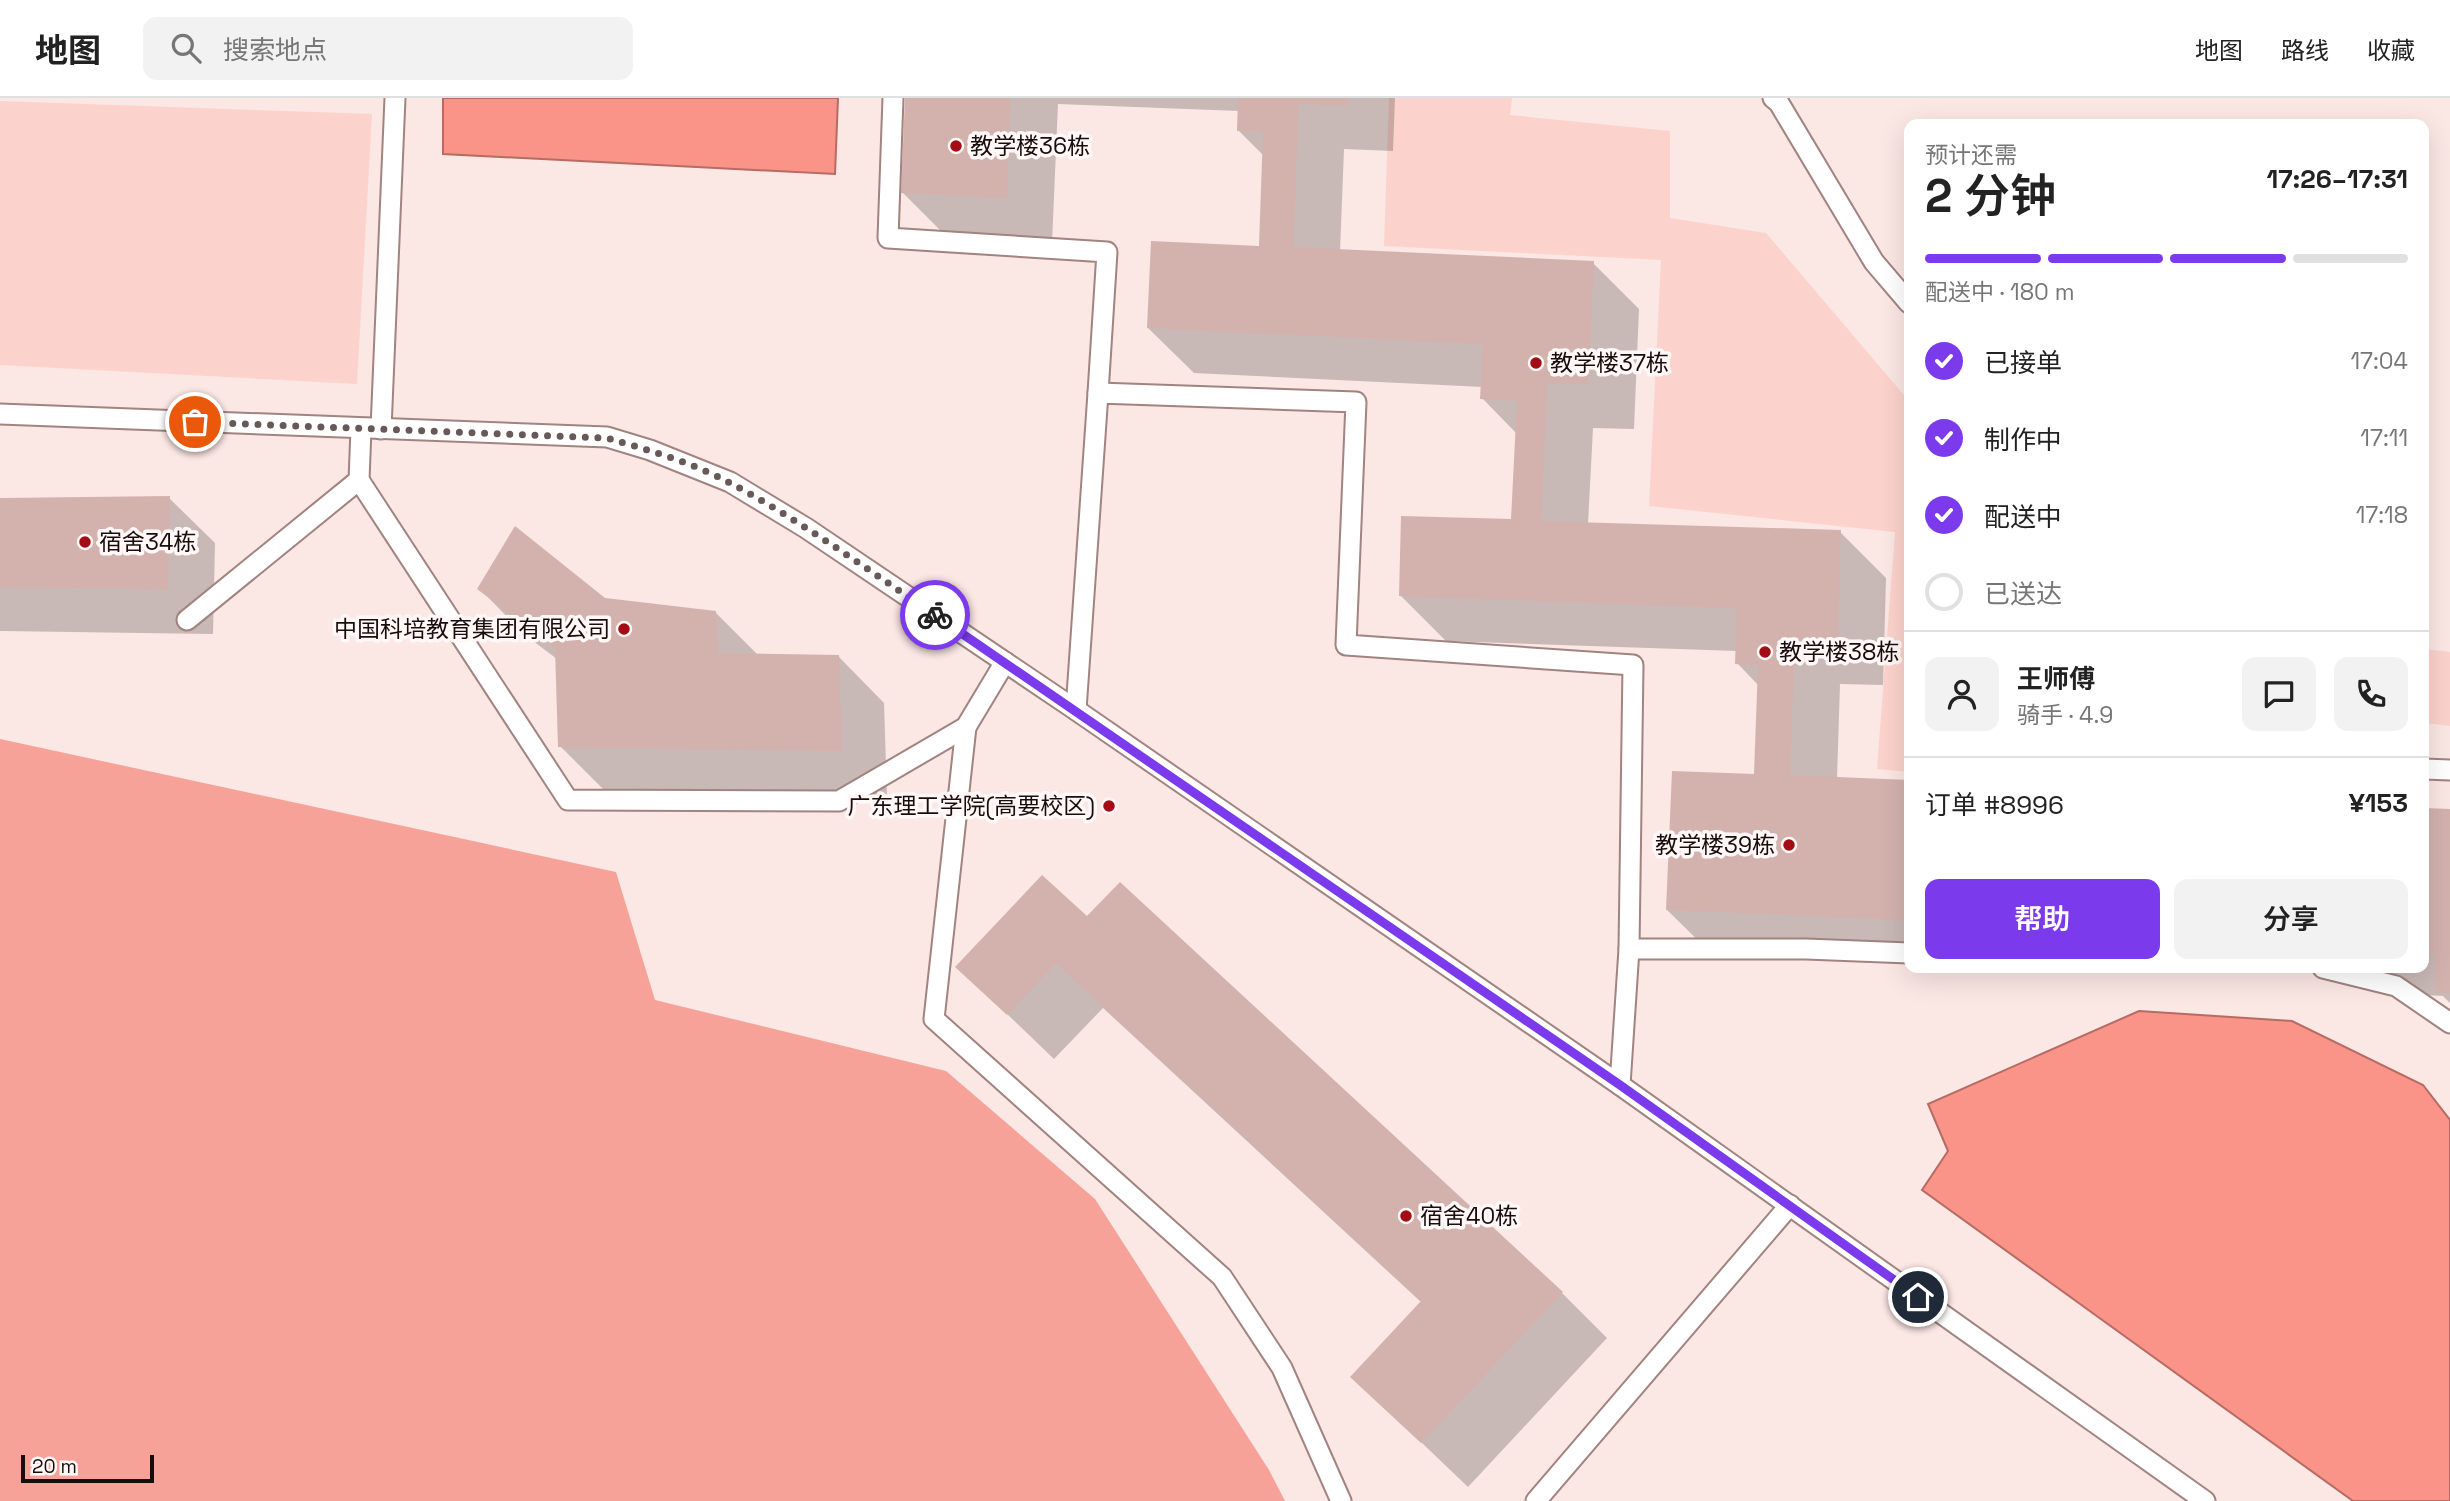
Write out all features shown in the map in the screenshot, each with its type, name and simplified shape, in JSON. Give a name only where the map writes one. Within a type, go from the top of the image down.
[{"type":"lane","points":[[187,620],[359,480],[371,429],[395,98]]},
{"type":"lane","points":[[893,98],[888,238],[1107,252],[1076,710]]},
{"type":"lane","points":[[1773,98],[1779,103],[1874,262],[1904,297]]},
{"type":"lane","points":[[1098,393],[1356,402],[1346,645],[1633,665],[1629,949],[1620,1085]]},
{"type":"lane","points":[[0,414],[607,438],[650,450],[741,489],[806,528],[1076,710],[1620,1085],[2205,1501]]},
{"type":"lane","points":[[359,480],[568,800],[839,801],[966,727]]},
{"type":"lane","points":[[1004,662],[966,727],[934,1019],[1222,1277],[1282,1368],[1341,1501]]},
{"type":"lane","points":[[2429,769],[2450,770]]},
{"type":"lane","points":[[1629,949],[1806,949],[1904,953]]},
{"type":"lane","points":[[2344,973],[2396,985],[2450,1023]]},
{"type":"lane","points":[[1536,1501],[1790,1205]]},
{"type":"shaded area","points":[[443,98],[838,98],[835,174],[443,154]]},
{"type":"shaded area","points":[[1389,98],[1512,98],[1510,115],[1670,131],[1670,218],[1766,233],[1904,395],[1904,772],[1877,769],[1895,532],[1649,506],[1661,260],[1384,246]]},
{"type":"shaded area","points":[[0,101],[372,114],[357,384],[0,365]]},
{"type":"shaded area","points":[[2429,650],[2450,652],[2450,726],[2429,724]]},
{"type":"shaded area","points":[[0,739],[616,872],[655,1000],[946,1071],[1095,1199],[1269,1470],[1285,1501],[0,1501]]},
{"type":"shaded area","points":[[2139,1011],[2292,1021],[2423,1085],[2450,1120],[2450,1501],[2353,1501],[1922,1190],[1948,1151],[1928,1104]]},
{"type":"building","name":"教学楼36栋","points":[[905,98],[1011,98],[1007,198],[901,193]]},
{"type":"building","points":[[1238,98],[1348,98],[1347,106],[1299,104],[1293,247],[1594,261],[1588,384],[1547,383],[1541,521],[1841,530],[1838,640],[1795,639],[1790,775],[1904,780],[1904,920],[1666,910],[1672,771],[1754,774],[1758,665],[1735,664],[1737,608],[1399,596],[1401,516],[1511,519],[1517,401],[1480,399],[1483,344],[1147,328],[1151,241],[1259,246],[1263,131],[1237,131]]},
{"type":"building","name":"宿舍34栋","points":[[170,496],[168,589],[0,587],[0,498]]},
{"type":"building","name":"中国科培教育集团有限公司","points":[[515,526],[605,598],[716,611],[718,653],[839,655],[842,751],[558,747],[555,648],[477,589]]},
{"type":"building","points":[[2429,808],[2450,809],[2450,993],[2437,993],[2434,953],[2429,953]]},
{"type":"building","name":"宿舍40栋","points":[[1042,875],[1087,916],[1120,882],[1563,1292],[1421,1443],[1350,1377],[1421,1301],[1056,963],[1007,1015],[955,967]]},
{"type":"way so far","points":[[195,422],[607,438],[650,450],[730,482],[806,528],[935,615]]},
{"type":"place","name":"教学楼36栋","points":[[956,146]]},
{"type":"place","name":"教学楼37栋","points":[[1536,363]]},
{"type":"place","name":"宿舍34栋","points":[[85,542]]},
{"type":"place","name":"中国科培教育集团有限公司","points":[[624,629]]},
{"type":"place","name":"教学楼38栋","points":[[1765,652]]},
{"type":"place","name":"广东理工学院(高要校区)","points":[[1109,806]]},
{"type":"place","name":"教学楼39栋","points":[[1789,845]]},
{"type":"place","name":"宿舍40栋","points":[[1406,1216]]},
{"type":"route","points":[[935,615],[1620,1085],[1918,1297]]}]
